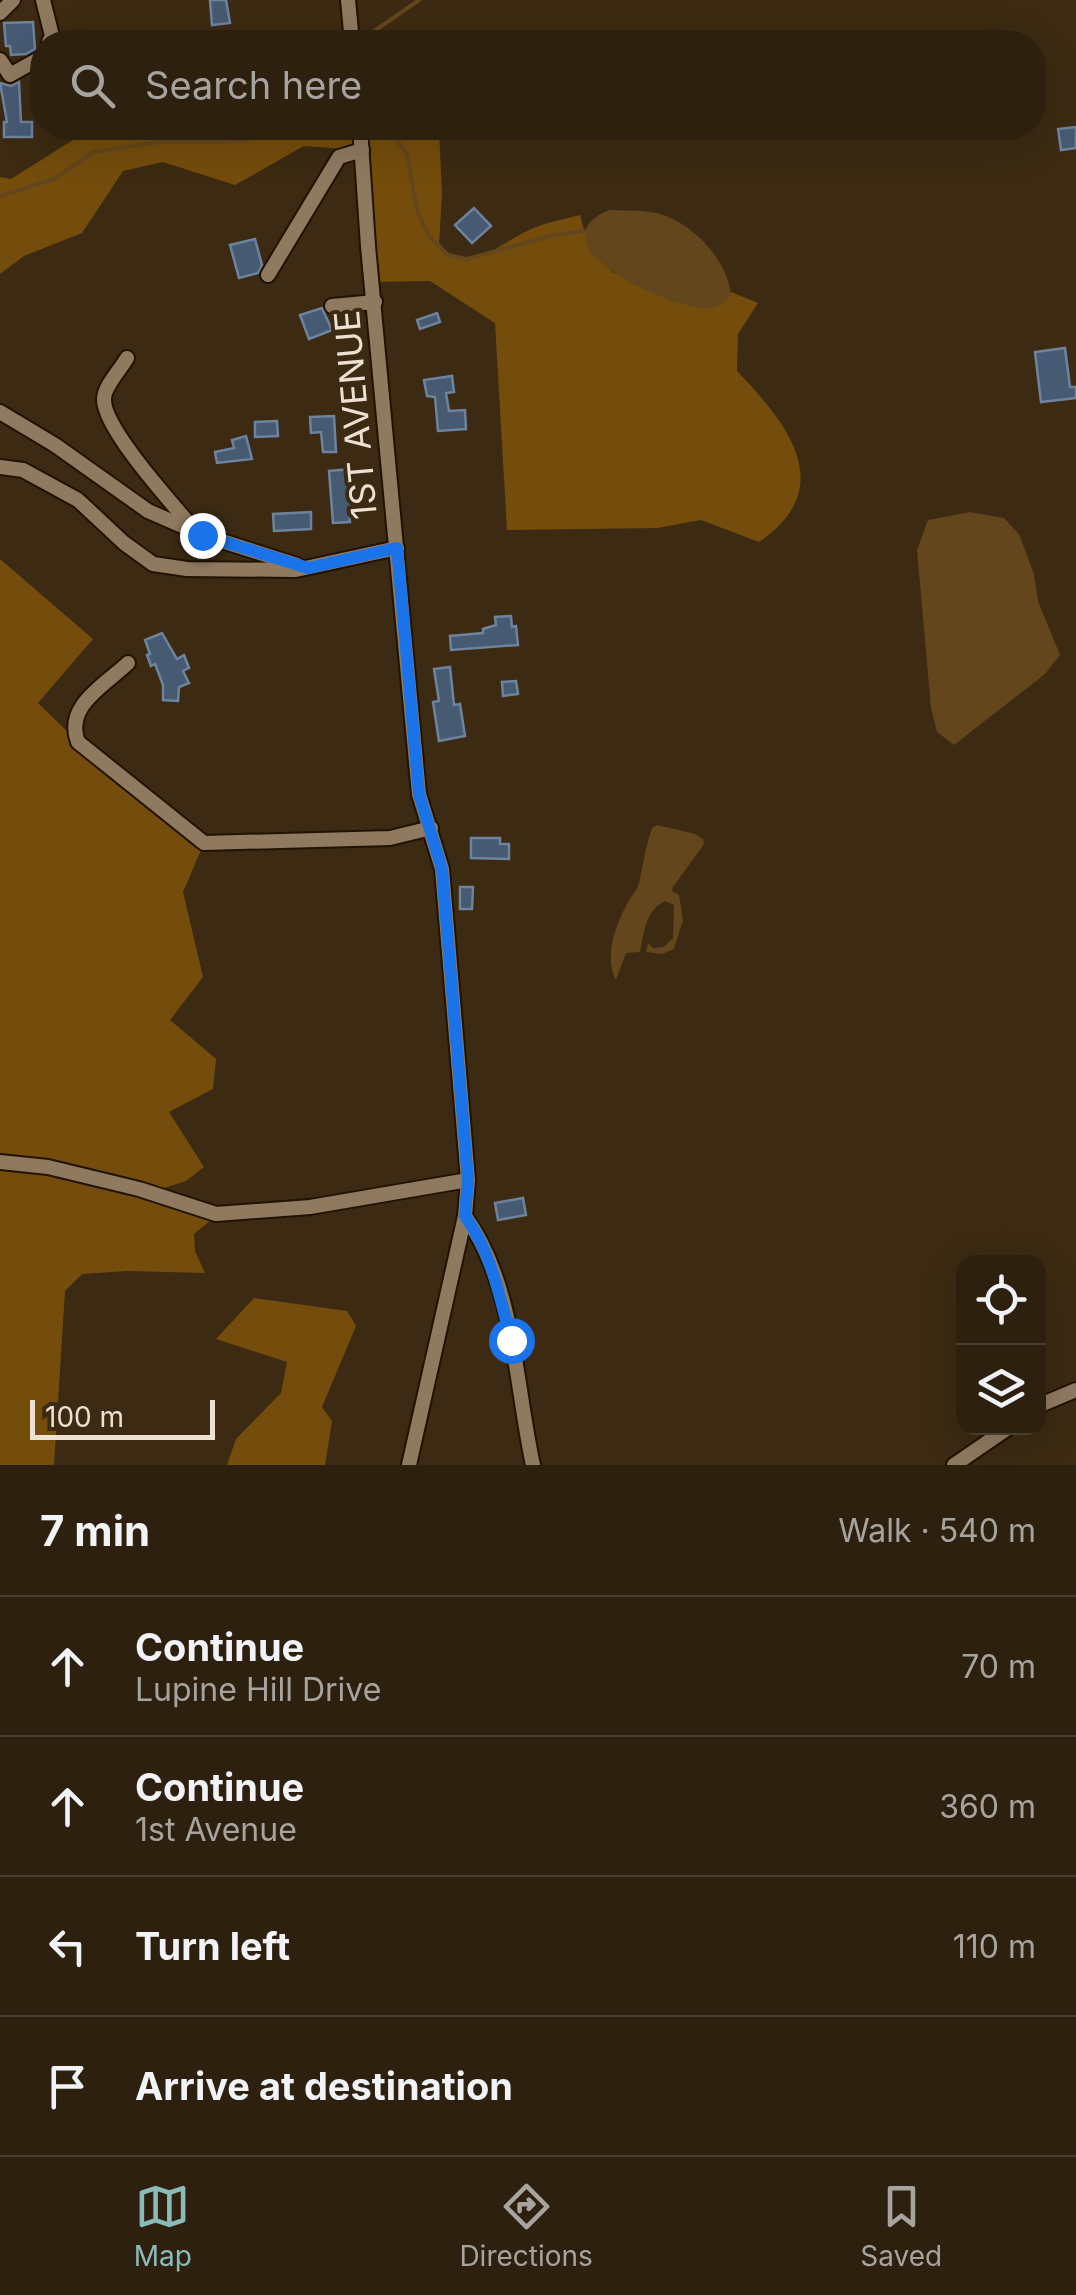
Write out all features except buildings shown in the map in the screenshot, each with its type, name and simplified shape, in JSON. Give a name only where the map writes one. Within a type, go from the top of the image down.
[{"type":"street","points":[[0,13],[12,0]]},
{"type":"street","points":[[43,0],[50,30]]},
{"type":"street","points":[[348,0],[351,30]]},
{"type":"street","points":[[0,60],[10,75],[30,64]]},
{"type":"street","name":"1ST AVENUE","points":[[361,140],[419,794],[442,869],[468,1180],[465,1216],[409,1465]]},
{"type":"street","points":[[268,275],[339,156],[362,150]]},
{"type":"street","points":[[332,306],[375,302]]},
{"type":"street","points":[[128,358],[105,393],[104,403],[124,445],[195,532]]},
{"type":"street","points":[[0,412],[55,445],[148,511],[195,532],[308,568]]},
{"type":"street","points":[[0,468],[23,470],[78,500],[152,564],[233,570],[308,568],[397,548]]},
{"type":"street","points":[[128,663],[79,708],[73,729],[78,742],[204,843],[390,838],[431,828]]},
{"type":"street","points":[[0,1162],[37,1164],[139,1189],[216,1214],[310,1207],[468,1180]]},
{"type":"street","points":[[465,1216],[490,1261],[504,1312],[532,1465]]},
{"type":"street","points":[[1046,1403],[1076,1390]]},
{"type":"street","points":[[954,1465],[998,1435]]},
{"type":"shaded area","points":[[73,140],[440,140],[439,245],[450,254],[460,258],[482,255],[531,229],[580,215],[590,251],[614,273],[720,305],[731,292],[758,303],[738,334],[737,371],[787,433],[801,477],[797,499],[783,521],[759,542],[701,520],[658,528],[507,530],[495,323],[430,281],[373,282],[361,150],[304,146],[235,185],[163,162],[123,171],[82,233],[24,256],[0,274],[0,177],[11,179]]},
{"type":"shaded area","points":[[609,210],[645,211],[678,221],[717,259],[731,295],[716,307],[696,307],[672,301],[618,275],[597,258],[586,241],[588,225]]},
{"type":"shaded area","points":[[970,512],[1004,518],[1019,534],[1034,574],[1038,601],[1060,655],[1045,674],[954,745],[937,732],[931,708],[917,550],[928,520]]},
{"type":"shaded area","points":[[0,559],[93,639],[38,703],[78,742],[204,843],[183,892],[203,977],[170,1020],[216,1059],[213,1089],[169,1112],[204,1167],[186,1181],[145,1194],[211,1220],[194,1234],[195,1251],[205,1273],[82,1274],[65,1291],[54,1465],[0,1465]]},
{"type":"shaded area","points":[[657,825],[695,834],[704,844],[673,887],[672,891],[679,895],[683,920],[674,949],[662,954],[646,952],[648,943],[653,948],[664,947],[673,938],[674,905],[665,901],[649,917],[640,952],[626,953],[616,980],[611,962],[615,932],[638,886],[652,828]]},
{"type":"shaded area","points":[[254,1298],[347,1311],[356,1326],[322,1407],[332,1421],[325,1465],[227,1465],[236,1439],[281,1393],[287,1362],[216,1339]]},
{"type":"waterway","points":[[376,30],[419,0]]},
{"type":"waterway","points":[[0,196],[54,179],[94,152],[158,142],[245,140]]},
{"type":"waterway","points":[[397,140],[407,154],[417,210],[429,236],[448,255],[467,259],[550,236],[584,231]]},
{"type":"route","points":[[202,535],[308,568],[397,548],[419,794],[442,869],[468,1180],[465,1216],[490,1261],[511,1340]]}]
